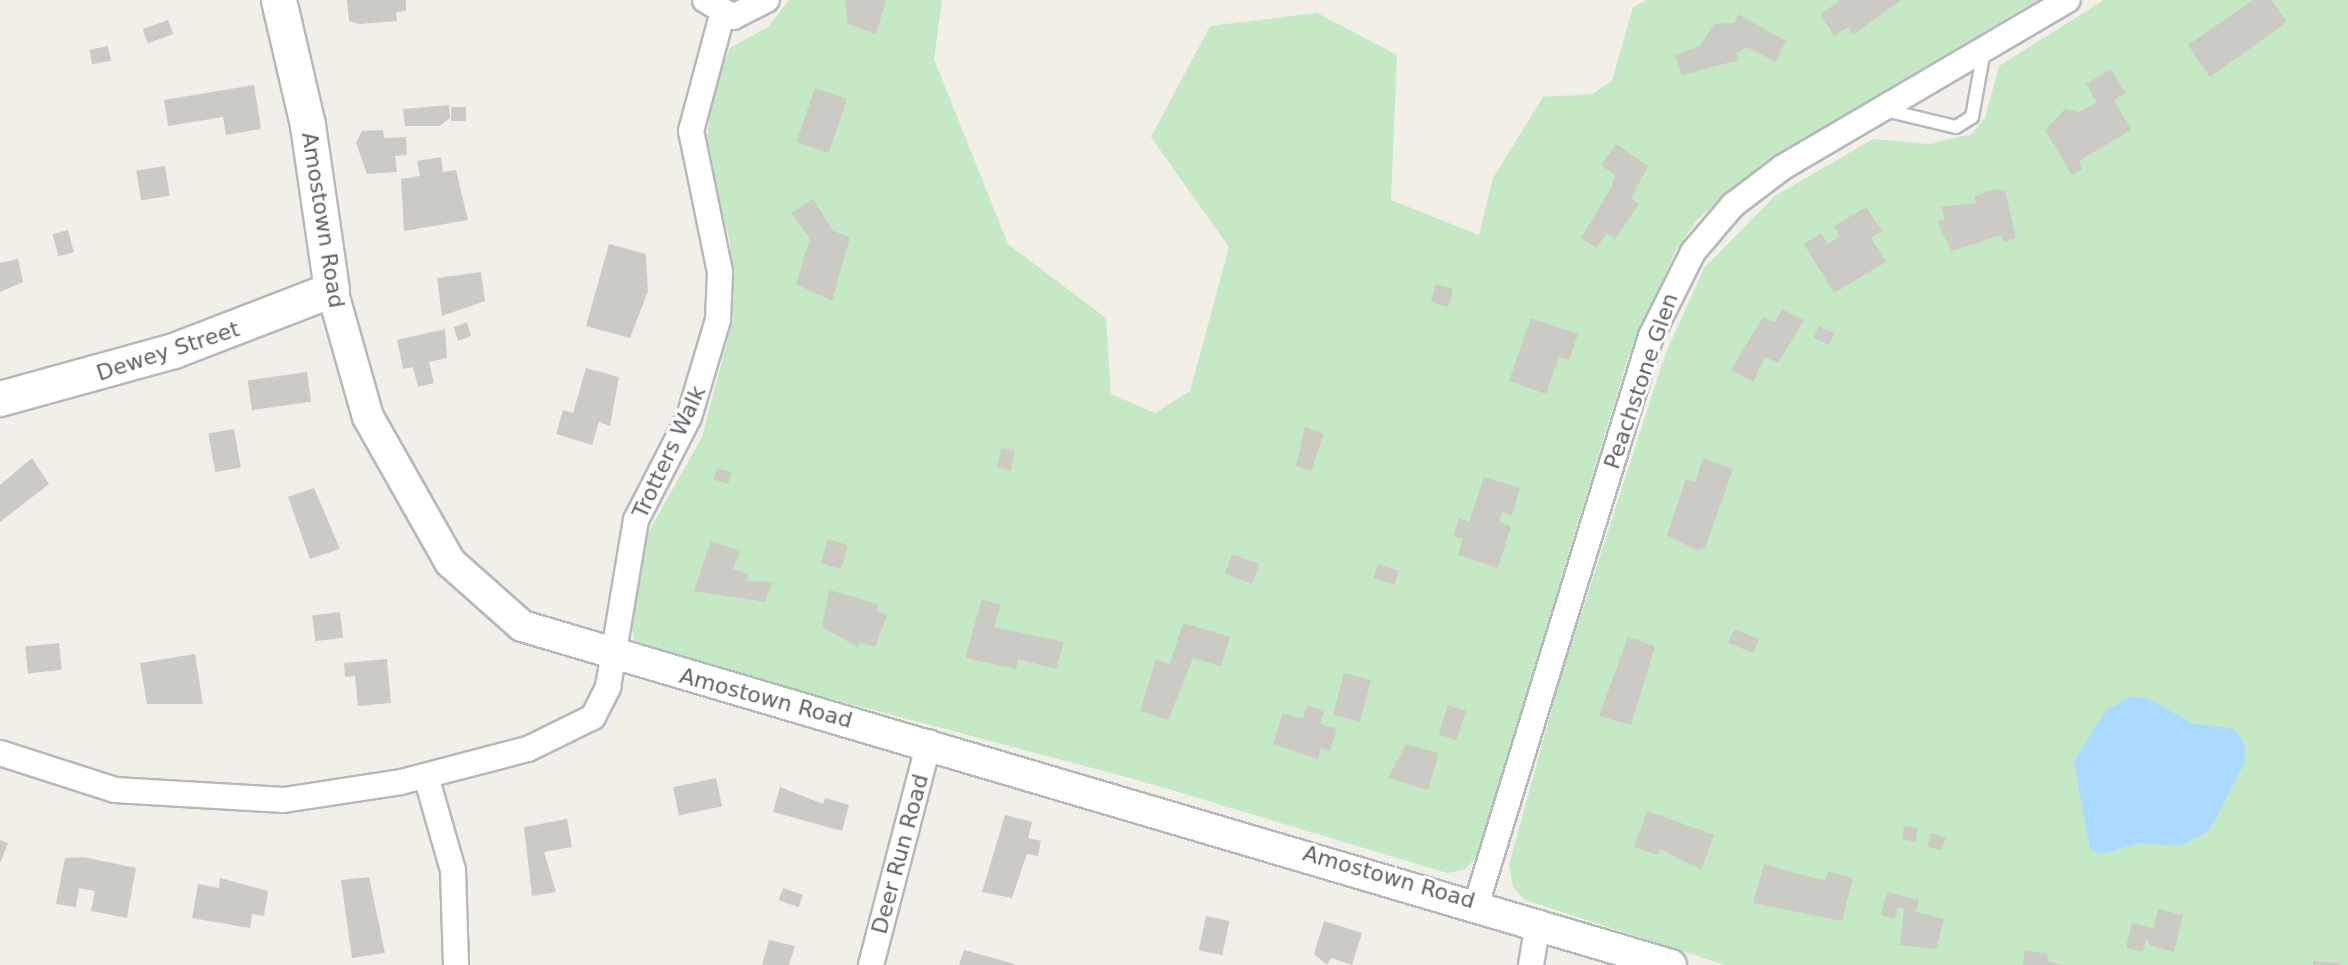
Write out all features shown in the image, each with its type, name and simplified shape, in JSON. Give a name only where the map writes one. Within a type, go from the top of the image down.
[{"type":"main road","name":"Amostown Road","points":[[279,0],[308,125],[332,290]]},
{"type":"main road","name":"Dewey Street","points":[[0,399],[186,347],[332,290]]},
{"type":"street","name":"Trotters Walk","points":[[0,753],[93,786],[210,801],[296,799],[426,776],[547,744],[579,727],[605,697],[636,520],[684,429],[718,320],[717,256],[691,131],[714,7],[749,15],[767,0]]},
{"type":"street","name":"Peachstone Glen","points":[[1477,902],[1651,336],[1677,279],[1733,205],[1881,109],[2068,0]]},
{"type":"street","name":"Amostown Road","points":[[332,290],[368,417],[450,562],[522,626],[611,657],[929,742],[1477,902],[1671,965]]},
{"type":"street","name":"Deer Run Road","points":[[871,965],[929,742]]},
{"type":"street","points":[[426,776],[455,879],[456,965]]},
{"type":"street","points":[[1531,965],[1538,923]]},
{"type":"lane","points":[[1881,109],[1956,127],[1972,117],[1984,49]]},
{"type":"green space","points":[[789,0],[942,0],[934,59],[1008,244],[1106,318],[1111,394],[1155,413],[1190,391],[1229,247],[1151,137],[1210,26],[1317,13],[1397,55],[1391,200],[1479,235],[1493,178],[1543,97],[1592,94],[1612,81],[1633,7],[1647,0],[2038,0],[1767,160],[1697,220],[1676,250],[1629,355],[1476,858],[1464,870],[1447,873],[1145,782],[647,650],[634,640],[631,622],[648,533],[702,437],[733,319],[730,241],[705,154],[713,90],[730,48],[768,27]]},
{"type":"green space","points":[[2104,0],[2348,0],[2348,965],[1725,965],[1525,900],[1513,887],[1509,865],[1558,686],[1665,355],[1704,268],[1775,196],[1873,139],[1929,144],[1972,134],[1985,118],[1999,66]]},
{"type":"water","points":[[2131,697],[2148,698],[2191,723],[2234,729],[2245,744],[2245,762],[2210,829],[2182,846],[2139,843],[2100,855],[2090,849],[2074,761],[2106,710]]},
{"type":"building","points":[[347,0],[406,0],[406,11],[396,12],[397,21],[359,24],[349,21]]},
{"type":"building","points":[[845,0],[886,0],[876,34],[848,24]]},
{"type":"building","points":[[1841,0],[1901,0],[1853,35],[1848,27],[1834,36],[1821,14]]},
{"type":"building","points":[[2253,0],[2271,0],[2287,22],[2210,77],[2188,45]]},
{"type":"building","points":[[1738,14],[1786,41],[1775,62],[1747,47],[1736,53],[1739,60],[1682,75],[1675,55],[1700,46],[1714,24],[1734,23]]},
{"type":"building","points":[[168,20],[173,34],[148,43],[143,29]]},
{"type":"building","points":[[108,46],[111,61],[92,64],[89,50]]},
{"type":"building","points":[[2111,69],[2126,93],[2114,100],[2131,130],[2079,161],[2083,169],[2072,175],[2045,130],[2065,109],[2079,112],[2097,102],[2086,84]]},
{"type":"building","points":[[254,85],[261,129],[226,135],[223,117],[168,126],[164,100]]},
{"type":"building","points":[[815,88],[847,99],[829,153],[796,142]]},
{"type":"building","points":[[449,105],[450,118],[440,126],[405,126],[403,109]]},
{"type":"building","points":[[451,107],[466,107],[466,121],[451,121]]},
{"type":"building","points":[[383,130],[384,138],[406,137],[407,155],[395,156],[397,172],[367,174],[356,143],[362,131]]},
{"type":"building","points":[[1616,144],[1648,166],[1631,198],[1639,204],[1615,239],[1607,233],[1596,248],[1581,238],[1611,188],[1615,175],[1601,165]]},
{"type":"building","points":[[441,157],[443,172],[456,170],[468,220],[404,231],[401,179],[420,176],[417,161]]},
{"type":"building","points":[[165,166],[170,196],[141,200],[136,171]]},
{"type":"building","points":[[1996,189],[2005,191],[2016,238],[2004,242],[2001,235],[1952,251],[1937,222],[1945,219],[1941,207],[1976,203],[1974,196]]},
{"type":"building","points":[[813,199],[833,231],[850,237],[832,301],[796,284],[810,238],[791,213]]},
{"type":"building","points":[[1866,207],[1882,231],[1871,238],[1886,262],[1834,293],[1804,244],[1821,233],[1828,244],[1840,236],[1834,226]]},
{"type":"building","points":[[68,230],[74,252],[58,256],[53,234]]},
{"type":"building","points":[[609,244],[646,254],[648,291],[630,338],[586,326]]},
{"type":"building","points":[[18,259],[23,282],[0,292],[0,263]]},
{"type":"building","points":[[481,272],[485,301],[442,316],[437,278]]},
{"type":"building","points":[[1436,284],[1453,289],[1448,307],[1431,302]]},
{"type":"building","points":[[1782,309],[1804,320],[1778,363],[1765,357],[1753,382],[1731,370],[1763,317],[1775,322]]},
{"type":"building","points":[[1531,318],[1578,334],[1569,360],[1559,357],[1546,394],[1509,381]]},
{"type":"building","points":[[467,322],[471,336],[458,341],[454,327]]},
{"type":"building","points":[[1819,326],[1835,333],[1829,345],[1814,338]]},
{"type":"building","points":[[445,329],[447,358],[429,362],[434,383],[418,387],[413,367],[403,369],[397,340]]},
{"type":"building","points":[[586,368],[619,377],[610,426],[599,422],[592,445],[556,434],[563,410],[573,413]]},
{"type":"building","points":[[307,372],[311,402],[252,410],[248,380]]},
{"type":"building","points":[[1305,427],[1324,434],[1311,471],[1296,466]]},
{"type":"building","points":[[234,429],[241,467],[215,472],[208,434]]},
{"type":"building","points":[[1001,448],[1015,451],[1011,470],[997,468]]},
{"type":"building","points":[[32,458],[49,484],[0,522],[0,485]]},
{"type":"building","points":[[1703,458],[1733,469],[1705,548],[1696,550],[1667,535],[1686,479],[1695,482]]},
{"type":"building","points":[[717,468],[731,472],[728,484],[714,480]]},
{"type":"building","points":[[1484,477],[1520,488],[1512,515],[1502,512],[1499,522],[1511,526],[1498,568],[1458,555],[1463,539],[1453,536],[1459,518],[1469,522]]},
{"type":"building","points":[[314,488],[340,549],[310,559],[288,497]]},
{"type":"building","points":[[828,539],[848,545],[841,569],[821,563]]},
{"type":"building","points":[[711,541],[740,551],[733,569],[748,574],[746,581],[772,582],[765,602],[694,591]]},
{"type":"building","points":[[1232,554],[1259,564],[1252,584],[1225,574]]},
{"type":"building","points":[[1378,564],[1399,571],[1394,585],[1373,578]]},
{"type":"building","points":[[829,590],[879,604],[876,611],[887,615],[875,647],[860,642],[858,647],[822,627]]},
{"type":"building","points":[[982,599],[1001,605],[994,627],[1064,642],[1056,669],[1018,659],[1016,669],[965,658]]},
{"type":"building","points":[[340,612],[343,638],[315,641],[312,615]]},
{"type":"building","points":[[1183,623],[1230,637],[1221,666],[1193,658],[1168,720],[1140,711],[1156,660],[1170,664]]},
{"type":"building","points":[[1734,629],[1759,639],[1753,653],[1728,643]]},
{"type":"building","points":[[1628,637],[1655,646],[1631,725],[1599,716]]},
{"type":"building","points":[[59,643],[62,670],[28,673],[25,647]]},
{"type":"building","points":[[195,654],[203,704],[147,704],[140,663]]},
{"type":"building","points":[[387,659],[391,703],[358,706],[355,676],[345,677],[344,663]]},
{"type":"building","points":[[1344,673],[1371,680],[1360,722],[1333,715]]},
{"type":"building","points":[[1307,705],[1324,711],[1320,724],[1337,729],[1330,751],[1321,748],[1318,759],[1273,744],[1283,713],[1303,719]]},
{"type":"building","points":[[1448,705],[1466,711],[1456,740],[1438,734]]},
{"type":"building","points":[[1406,744],[1439,753],[1428,790],[1388,778]]},
{"type":"building","points":[[716,778],[722,806],[679,816],[673,787]]},
{"type":"building","points":[[780,787],[823,804],[825,798],[849,805],[842,831],[773,812]]},
{"type":"building","points":[[1647,811],[1714,835],[1701,870],[1660,849],[1658,855],[1634,847]]},
{"type":"building","points":[[1005,815],[1032,822],[1028,838],[1041,841],[1038,856],[1027,854],[1012,898],[982,892]]},
{"type":"building","points":[[567,819],[572,847],[544,852],[556,892],[532,896],[524,827]]},
{"type":"building","points":[[1904,826],[1918,828],[1916,842],[1902,840]]},
{"type":"building","points":[[1931,833],[1945,837],[1942,851],[1927,846]]},
{"type":"building","points":[[0,840],[8,843],[0,863]]},
{"type":"building","points":[[83,857],[136,868],[127,918],[91,911],[95,891],[79,888],[76,907],[56,904],[65,858]]},
{"type":"building","points":[[1764,864],[1825,881],[1828,871],[1853,878],[1842,921],[1753,903]]},
{"type":"building","points":[[369,877],[385,953],[352,958],[341,880]]},
{"type":"building","points":[[220,878],[268,891],[264,916],[252,914],[250,928],[192,918],[198,884],[219,888]]},
{"type":"building","points":[[783,888],[803,895],[799,907],[779,900]]},
{"type":"building","points":[[1887,892],[1919,900],[1916,912],[1944,919],[1936,949],[1900,945],[1904,909],[1898,907],[1895,919],[1881,915]]},
{"type":"building","points":[[2158,909],[2183,915],[2174,952],[2149,945],[2146,938],[2143,952],[2126,948],[2132,923],[2154,928]]},
{"type":"building","points":[[1206,916],[1229,921],[1222,955],[1199,950]]},
{"type":"building","points":[[1324,921],[1362,933],[1352,965],[1331,958],[1327,965],[1314,954]]},
{"type":"building","points":[[769,940],[795,946],[789,965],[762,965]]},
{"type":"building","points":[[964,950],[1015,964],[959,965]]},
{"type":"building","points":[[2025,950],[2048,954],[2047,961],[2063,965],[2023,965]]},
{"type":"building","points":[[2313,961],[2339,963],[2339,965],[2313,965]]}]
